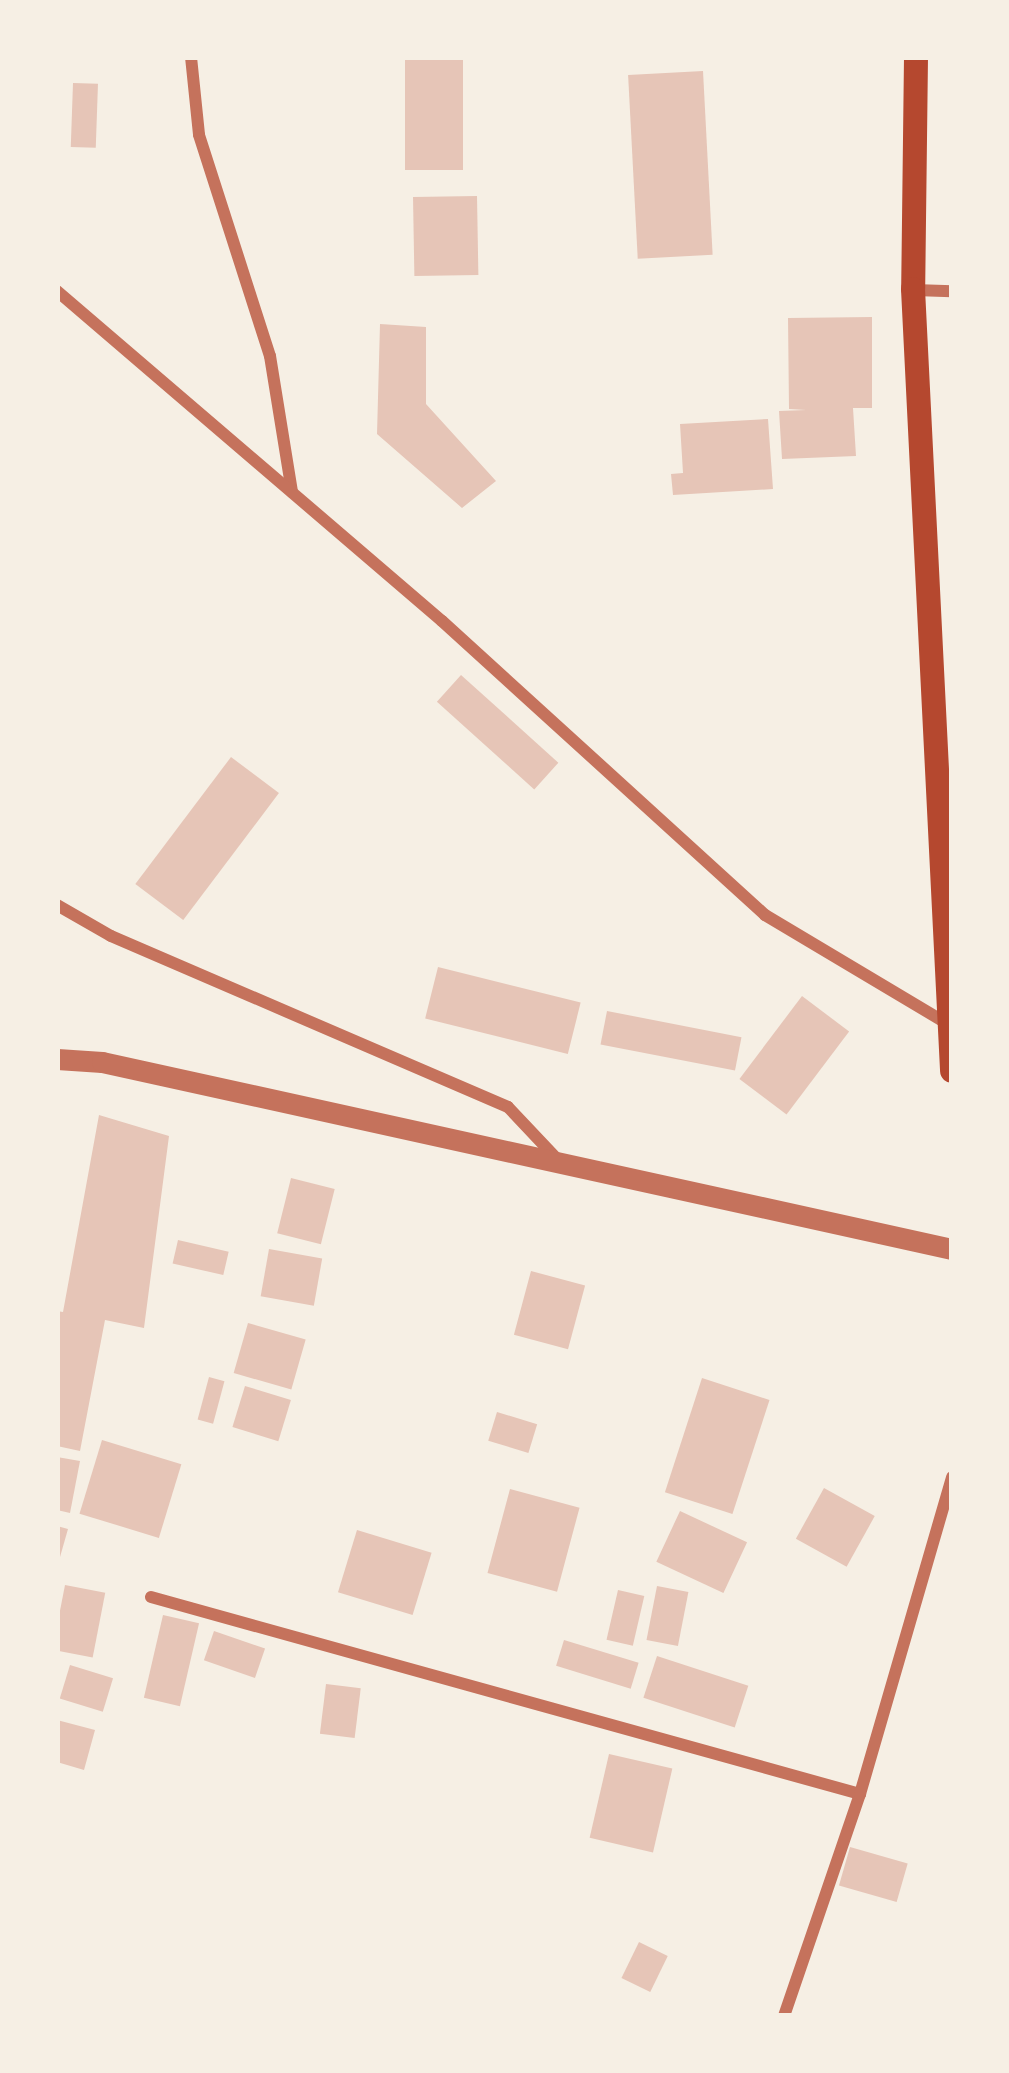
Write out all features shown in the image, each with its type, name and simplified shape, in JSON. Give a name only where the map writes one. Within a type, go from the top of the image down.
[{"type":"main road","points":[[916,57],[913,290],[944,659],[952,1070]]},
{"type":"street","points":[[191,57],[200,134],[270,356],[292,492]]},
{"type":"street","points":[[913,290],[952,291]]},
{"type":"street","points":[[57,291],[292,492],[765,915],[948,1023]]},
{"type":"street","points":[[57,905],[111,936],[508,1107],[558,1160]]},
{"type":"street","points":[[57,1059],[102,1062],[952,1250]]},
{"type":"street","points":[[784,2016],[860,1794],[952,1477]]},
{"type":"street","points":[[151,1597],[860,1794]]},
{"type":"building","points":[[405,57],[463,57],[463,170],[405,170]]},
{"type":"building","points":[[703,71],[713,255],[638,259],[628,75]]},
{"type":"building","points":[[73,83],[98,84],[96,148],[71,147]]},
{"type":"building","points":[[477,196],[478,275],[414,276],[413,197]]},
{"type":"building","points":[[872,317],[872,408],[853,408],[856,456],[782,459],[779,411],[806,410],[789,409],[788,318]]},
{"type":"building","points":[[380,324],[426,327],[426,404],[496,481],[462,508],[377,434]]},
{"type":"building","points":[[768,419],[773,489],[673,495],[671,474],[683,473],[680,424]]},
{"type":"building","points":[[461,675],[558,763],[534,789],[437,702]]},
{"type":"building","points":[[231,757],[279,793],[183,920],[135,884]]},
{"type":"building","points":[[438,967],[581,1003],[568,1054],[425,1018]]},
{"type":"building","points":[[802,996],[849,1032],[787,1115],[739,1079]]},
{"type":"building","points":[[607,1011],[741,1037],[735,1071],[601,1044]]},
{"type":"building","points":[[99,1115],[169,1136],[144,1328],[105,1320],[80,1451],[57,1446],[57,1311],[63,1312]]},
{"type":"building","points":[[291,1178],[335,1189],[321,1244],[277,1233]]},
{"type":"building","points":[[178,1240],[229,1252],[223,1275],[173,1263]]},
{"type":"building","points":[[269,1249],[322,1258],[314,1306],[261,1296]]},
{"type":"building","points":[[531,1271],[585,1285],[568,1349],[514,1335]]},
{"type":"building","points":[[248,1323],[306,1340],[291,1390],[234,1373]]},
{"type":"building","points":[[209,1377],[224,1381],[213,1424],[198,1420]]},
{"type":"building","points":[[702,1378],[770,1400],[732,1514],[665,1492]]},
{"type":"building","points":[[245,1386],[291,1400],[278,1441],[232,1427]]},
{"type":"building","points":[[497,1412],[537,1424],[528,1453],[488,1441]]},
{"type":"building","points":[[102,1440],[181,1464],[159,1538],[79,1514]]},
{"type":"building","points":[[57,1457],[80,1461],[70,1513],[57,1510]]},
{"type":"building","points":[[824,1488],[875,1516],[847,1567],[796,1539]]},
{"type":"building","points":[[510,1489],[580,1508],[557,1592],[487,1573]]},
{"type":"building","points":[[680,1511],[747,1542],[723,1593],[656,1562]]},
{"type":"building","points":[[57,1526],[68,1529],[58,1564],[57,1564]]},
{"type":"building","points":[[357,1530],[432,1553],[413,1615],[338,1592]]},
{"type":"building","points":[[65,1585],[105,1593],[93,1658],[57,1651]]},
{"type":"building","points":[[657,1586],[688,1592],[678,1646],[647,1640]]},
{"type":"building","points":[[618,1590],[644,1596],[633,1646],[607,1640]]},
{"type":"building","points":[[163,1615],[199,1623],[180,1706],[144,1698]]},
{"type":"building","points":[[214,1631],[265,1649],[255,1678],[204,1660]]},
{"type":"building","points":[[564,1640],[639,1663],[631,1689],[556,1666]]},
{"type":"building","points":[[657,1656],[748,1686],[735,1728],[643,1698]]},
{"type":"building","points":[[70,1665],[113,1678],[103,1712],[60,1698]]},
{"type":"building","points":[[326,1684],[361,1688],[355,1738],[320,1734]]},
{"type":"building","points":[[57,1720],[95,1730],[84,1770],[57,1762]]},
{"type":"building","points":[[609,1754],[672,1769],[653,1852],[590,1838]]},
{"type":"building","points":[[850,1847],[908,1864],[897,1902],[839,1885]]},
{"type":"building","points":[[639,1942],[668,1956],[650,1992],[621,1978]]}]
